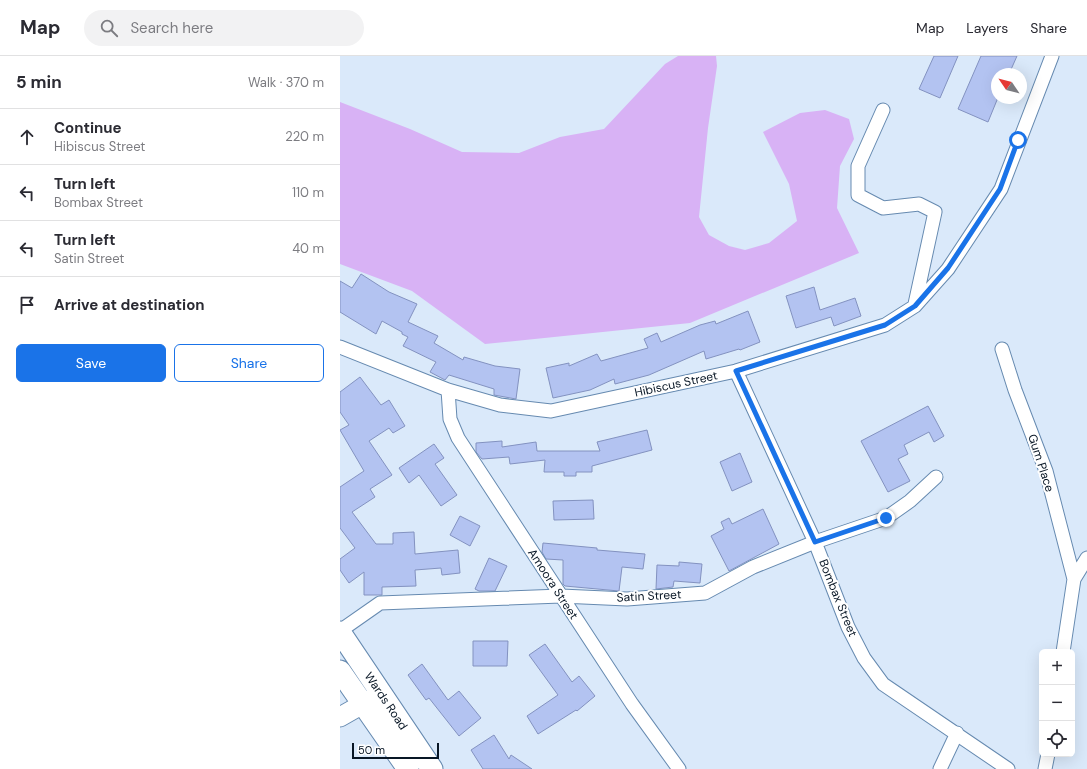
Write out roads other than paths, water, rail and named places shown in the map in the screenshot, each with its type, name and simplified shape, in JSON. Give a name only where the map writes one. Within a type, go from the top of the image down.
[{"type":"main road","name":"Wards Road","points":[[340,632],[432,769]]},
{"type":"main road","name":"Wards Road","points":[[340,671],[408,769]]},
{"type":"street","name":"Hibiscus Street","points":[[340,347],[448,390],[500,405],[551,411],[736,371],[885,325],[915,306],[948,268],[1000,189],[1052,56]]},
{"type":"street","points":[[883,110],[858,166],[858,195],[883,208],[919,204],[935,212],[915,306]]},
{"type":"street","name":"Gum Place","points":[[1002,349],[1015,390],[1046,471],[1074,579]]},
{"type":"street","name":"Bombax Street","points":[[736,371],[815,542],[848,627],[864,658],[883,684],[1008,769]]},
{"type":"street","name":"Amoora Street","points":[[448,390],[450,419],[458,438],[632,704],[678,769]]},
{"type":"street","name":"Satin Street","points":[[340,632],[380,603],[561,596],[627,599],[705,593],[753,567],[815,542],[886,518],[910,501],[936,477]]},
{"type":"street","points":[[1063,649],[1074,579],[1087,558]]},
{"type":"street","points":[[340,718],[382,693]]},
{"type":"street","points":[[940,769],[957,733]]},
{"type":"street","points":[[1045,769],[1047,757]]}]
